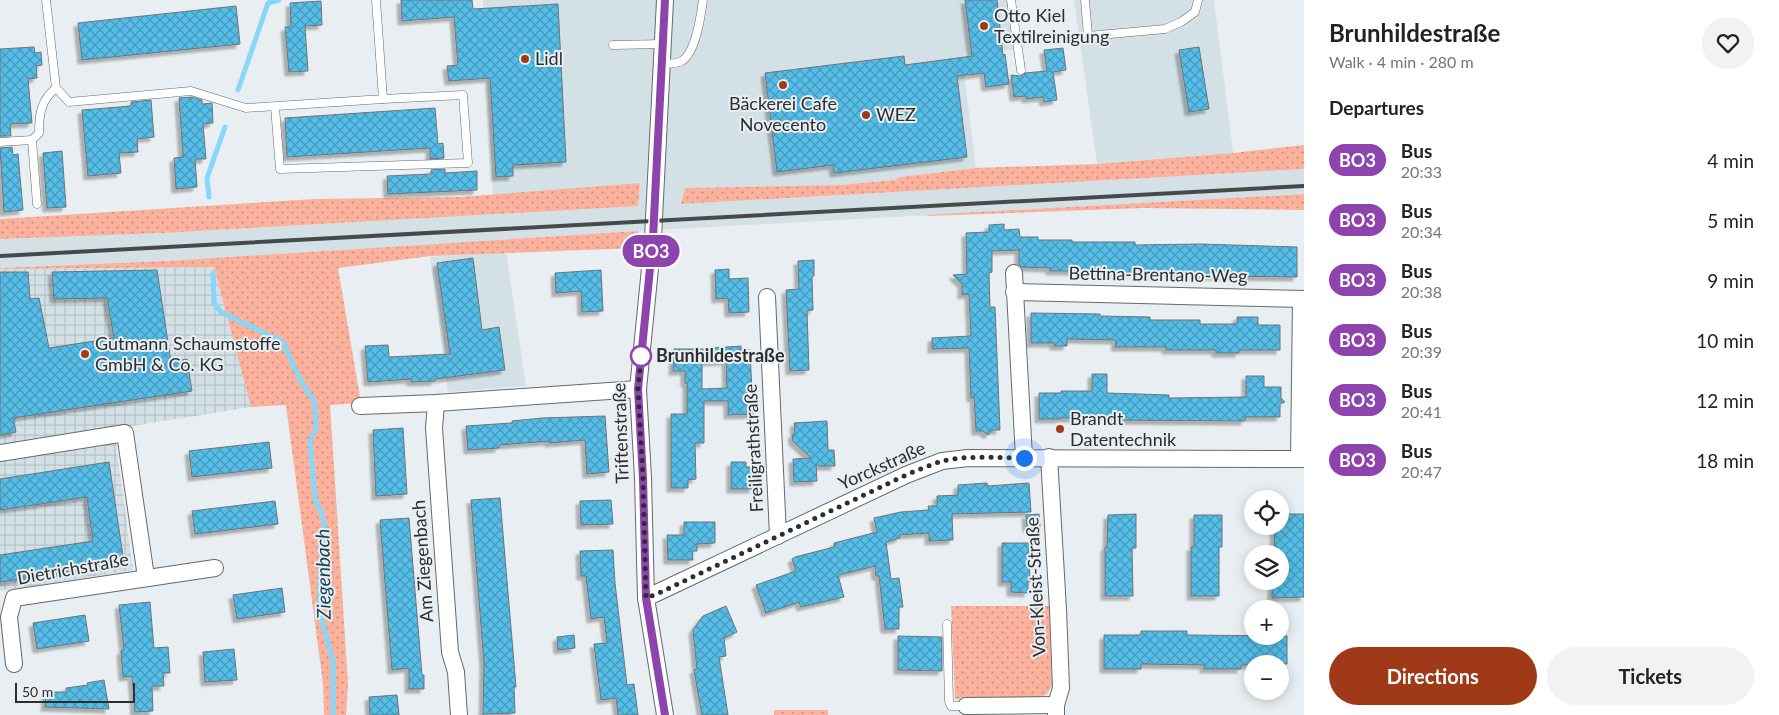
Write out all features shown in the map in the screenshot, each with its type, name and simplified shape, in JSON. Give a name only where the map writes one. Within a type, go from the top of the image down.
[{"type":"street","name":"Triftenstraße","points":[[665,0],[653,238],[638,389],[643,478],[646,598],[666,715]]},
{"type":"street","points":[[1014,272],[1024,458]]},
{"type":"street","name":"Bettina-Brentano-Weg","points":[[1014,292],[1302,298],[1302,459]]},
{"type":"street","name":"Freiligrathstraße","points":[[767,297],[778,536]]},
{"type":"street","points":[[360,406],[436,403],[638,389]]},
{"type":"street","name":"Am Ziegenbach","points":[[436,403],[434,428],[445,596],[450,652],[456,672],[459,715]]},
{"type":"street","name":"Dietrichstraße","points":[[0,453],[125,434],[146,577]]},
{"type":"street","name":"Yorckstraße","points":[[646,598],[906,475],[942,462],[968,458],[1049,457],[1302,459]]},
{"type":"street","name":"Von-Kleist-Straße","points":[[1049,457],[1061,688],[1056,710]]},
{"type":"street","name":"Dietrichstraße","points":[[14,664],[9,617],[14,598],[215,568]]},
{"type":"street","points":[[966,706],[1056,710]]},
{"type":"lane","points":[[46,0],[56,88],[69,102],[191,91],[246,108],[275,106],[383,99],[464,95],[468,162],[280,169],[275,106]]},
{"type":"lane","points":[[376,0],[383,99]]},
{"type":"lane","points":[[662,64],[673,64],[683,61],[691,50],[703,0]]},
{"type":"lane","points":[[1012,0],[1022,70]]},
{"type":"lane","points":[[1085,0],[1088,36],[1165,29],[1181,22],[1195,12],[1198,0]]},
{"type":"lane","points":[[613,45],[663,44]]},
{"type":"lane","points":[[0,142],[32,140],[39,133],[39,114],[50,94],[56,88]]},
{"type":"lane","points":[[32,140],[37,204]]},
{"type":"lane","points":[[947,624],[948,701],[951,706],[966,706]]},
{"type":"shaded area","points":[[483,0],[1007,0],[1014,49],[962,56],[976,168],[900,177],[895,180],[840,185],[685,188],[681,204],[1304,169],[1304,194],[639,231],[166,261],[0,268],[0,239],[163,233],[638,206],[640,183],[493,195]]},
{"type":"shaded area","points":[[1074,0],[1214,0],[1233,153],[1097,164]]},
{"type":"shaded area","points":[[1304,145],[1304,169],[681,204],[685,188],[840,185],[895,180],[900,177],[976,168],[1097,164]]},
{"type":"shaded area","points":[[640,183],[638,206],[163,233],[0,239],[0,219],[315,199],[461,197]]},
{"type":"shaded area","points":[[1304,194],[1304,210],[1143,208],[924,215]]},
{"type":"shaded area","points":[[639,231],[636,248],[430,256],[338,268],[361,403],[330,405],[348,684],[346,715],[324,715],[323,683],[286,405],[251,407],[214,267],[0,269],[166,261]]},
{"type":"shaded area","points":[[506,252],[526,386],[448,392],[430,257]]},
{"type":"shaded area","points":[[214,267],[251,407],[114,429],[133,570],[0,591],[0,269]]},
{"type":"shaded area","points":[[951,606],[1049,606],[1052,686],[1047,694],[1036,700],[955,699]]},
{"type":"shaded area","points":[[774,710],[828,710],[828,715],[774,715]]},
{"type":"building","name":"Lidl","points":[[401,0],[472,0],[473,9],[558,4],[566,162],[513,165],[513,176],[496,177],[490,78],[449,81],[447,66],[458,65],[454,17],[402,21]]},
{"type":"building","name":"WEZ","points":[[965,0],[997,0],[1003,55],[1005,54],[1009,84],[986,87],[984,73],[957,76],[967,157],[834,173],[833,165],[777,172],[765,73],[904,56],[905,65],[972,56]]},
{"type":"building","points":[[321,1],[322,25],[305,26],[308,71],[289,72],[285,27],[291,27],[290,3]]},
{"type":"building","points":[[236,6],[240,44],[82,60],[78,23]]},
{"type":"building","points":[[34,47],[35,53],[41,52],[42,65],[36,66],[37,78],[28,79],[32,123],[10,124],[11,136],[0,136],[0,49]]},
{"type":"building","points":[[1199,47],[1209,109],[1189,112],[1179,50]]},
{"type":"building","points":[[1063,48],[1066,70],[1053,72],[1057,100],[1044,102],[1043,97],[1026,99],[1026,96],[1014,97],[1011,75],[1021,76],[1025,73],[1047,71],[1044,50]]},
{"type":"building","points":[[192,97],[202,100],[202,104],[212,103],[213,123],[203,124],[206,159],[195,159],[197,187],[176,189],[174,158],[183,157],[179,98]]},
{"type":"building","points":[[151,100],[154,137],[137,139],[138,152],[119,153],[121,173],[88,176],[82,110],[131,106],[131,102]]},
{"type":"building","points":[[435,108],[438,144],[443,143],[444,158],[430,159],[430,148],[287,157],[285,118]]},
{"type":"building","points":[[12,147],[13,155],[18,154],[23,210],[4,212],[0,148]]},
{"type":"building","points":[[62,151],[66,207],[47,208],[43,153]]},
{"type":"building","points":[[445,169],[445,173],[477,171],[477,190],[388,194],[387,176],[431,174],[431,170]]},
{"type":"building","points":[[1004,224],[1004,230],[1019,229],[1020,237],[1038,237],[1038,240],[1135,242],[1135,245],[1200,244],[1297,247],[1297,277],[1149,275],[1149,273],[1050,271],[1050,268],[1022,267],[1019,264],[1019,250],[992,251],[992,272],[989,273],[990,307],[995,307],[1000,430],[992,430],[988,435],[983,431],[976,431],[974,397],[971,398],[969,348],[932,349],[932,338],[971,336],[969,294],[962,295],[962,284],[953,275],[967,274],[966,233],[989,232],[989,225]]},
{"type":"building","points":[[473,258],[482,330],[499,327],[505,370],[435,379],[435,381],[411,382],[411,379],[368,382],[365,346],[388,345],[389,357],[450,354],[437,263]]},
{"type":"building","points":[[814,260],[814,276],[812,277],[813,310],[807,311],[809,370],[790,371],[786,290],[799,289],[798,261]]},
{"type":"building","points":[[729,269],[729,279],[748,278],[749,312],[729,313],[728,298],[716,299],[715,270]]},
{"type":"building","name":"Gutmann Schaumstoffe GmbH & Co. KG","points":[[157,270],[171,362],[187,359],[192,391],[13,418],[16,432],[0,435],[0,272],[28,272],[30,299],[39,298],[49,348],[114,338],[107,298],[54,299],[52,272]]},
{"type":"building","points":[[601,270],[603,311],[582,312],[581,291],[556,293],[555,273]]},
{"type":"building","points":[[1031,313],[1100,314],[1100,316],[1150,317],[1150,320],[1200,320],[1200,324],[1237,324],[1237,317],[1258,317],[1258,325],[1280,325],[1280,350],[1239,350],[1239,353],[1216,353],[1216,350],[1166,350],[1166,347],[1115,347],[1116,340],[1067,339],[1067,346],[1054,346],[1054,343],[1031,343]]},
{"type":"building","points":[[741,346],[741,350],[750,350],[753,414],[728,415],[728,401],[704,401],[704,443],[695,443],[696,479],[688,480],[688,488],[671,488],[671,414],[687,414],[685,371],[673,371],[674,349]],"holes":[[[726,361],[727,388],[702,389],[702,362]]]},
{"type":"building","points":[[1092,374],[1107,374],[1107,393],[1169,395],[1169,398],[1246,397],[1246,376],[1264,376],[1264,387],[1281,387],[1281,398],[1285,402],[1280,404],[1280,417],[1245,417],[1245,421],[1112,420],[1112,418],[1039,419],[1039,393],[1092,391]]},
{"type":"building","points":[[605,416],[609,472],[587,474],[585,440],[499,445],[499,448],[468,450],[466,426],[512,423],[512,421],[542,418]]},
{"type":"building","points":[[827,421],[828,450],[834,450],[835,466],[819,466],[816,464],[817,481],[794,482],[793,459],[811,458],[793,441],[792,435],[795,433],[794,423]]},
{"type":"building","points":[[403,428],[407,494],[376,496],[373,430]]},
{"type":"building","points":[[269,442],[272,468],[192,477],[189,451]]},
{"type":"building","points":[[109,462],[124,563],[0,582],[0,555],[93,541],[87,497],[0,510],[0,479]]},
{"type":"building","points":[[731,462],[746,462],[746,467],[763,467],[753,478],[753,489],[731,489]]},
{"type":"building","points":[[987,483],[988,486],[1029,483],[1031,512],[952,514],[953,540],[929,541],[929,533],[899,535],[900,538],[886,542],[891,579],[899,578],[903,607],[899,607],[899,629],[885,629],[879,576],[876,576],[875,566],[838,575],[844,597],[801,607],[799,602],[766,613],[756,585],[796,571],[792,559],[795,557],[834,547],[834,543],[877,532],[874,518],[901,512],[929,510],[928,506],[937,506],[937,496],[958,495],[958,485]]},
{"type":"building","points":[[500,498],[516,687],[514,687],[515,713],[483,714],[484,663],[471,500]]},
{"type":"building","points":[[611,500],[613,524],[581,525],[580,501]]},
{"type":"building","points":[[275,501],[278,524],[195,534],[192,511]]},
{"type":"building","points":[[1039,514],[1040,527],[1027,528],[1026,515]]},
{"type":"building","points":[[1136,514],[1136,548],[1132,548],[1133,596],[1105,596],[1105,547],[1107,547],[1108,515]]},
{"type":"building","points":[[1289,514],[1304,514],[1304,597],[1272,598],[1272,590],[1289,590],[1289,545],[1275,545],[1274,535],[1289,535]]},
{"type":"building","points":[[1194,515],[1222,515],[1222,547],[1219,547],[1219,596],[1191,596],[1191,547],[1194,547]]},
{"type":"building","points":[[409,518],[424,689],[409,689],[409,668],[392,670],[380,520]]},
{"type":"building","points":[[684,522],[715,522],[715,543],[697,544],[697,551],[692,551],[693,560],[668,560],[667,535],[684,535]]},
{"type":"building","points":[[1002,543],[1029,543],[1030,582],[1028,581],[1028,593],[1011,592],[1011,582],[1002,582]]},
{"type":"building","points":[[613,550],[627,685],[634,684],[638,715],[618,715],[616,698],[601,700],[594,644],[607,643],[604,617],[591,619],[586,576],[581,576],[580,551]]},
{"type":"building","points":[[282,588],[285,612],[237,619],[233,595]]},
{"type":"building","points":[[150,602],[154,648],[168,647],[170,673],[163,673],[164,686],[152,686],[153,711],[135,712],[132,676],[123,677],[121,651],[124,650],[119,605]]},
{"type":"building","points":[[726,606],[737,632],[724,638],[726,656],[719,657],[728,715],[702,715],[694,670],[697,669],[693,630],[703,616]]},
{"type":"building","points":[[85,615],[89,641],[37,649],[33,623]]},
{"type":"building","points":[[1141,631],[1187,631],[1187,635],[1244,636],[1244,645],[1287,645],[1287,655],[1244,655],[1244,665],[1241,665],[1241,669],[1204,669],[1204,665],[1141,664],[1141,669],[1104,669],[1104,635],[1141,635]]},
{"type":"building","points":[[574,635],[575,648],[558,650],[557,637]]},
{"type":"building","points":[[898,636],[942,637],[942,671],[898,670]]},
{"type":"building","points":[[234,649],[237,680],[205,682],[203,652]]},
{"type":"building","points":[[104,680],[109,709],[45,707],[46,692],[66,692],[66,688],[88,685],[87,683]]},
{"type":"building","points":[[397,695],[399,715],[370,715],[369,697]]},
{"type":"waterway","name":"Ziegenbach","points":[[238,90],[268,3],[279,0]]},
{"type":"waterway","name":"Ziegenbach","points":[[209,197],[207,178],[225,127]]},
{"type":"waterway","name":"Ziegenbach","points":[[213,273],[214,303],[221,312],[283,342],[298,376],[315,403],[316,428],[310,441],[315,499],[321,511],[326,533],[320,546],[322,563],[320,574],[320,614],[333,661],[333,715]]},
{"type":"railway","points":[[0,256],[1304,186]]},
{"type":"bus line","name":"BO3","points":[[665,0],[653,238],[649,262],[638,389],[643,478],[646,598],[665,715]]},
{"type":"place","name":"Otto Kiel Textilreinigung","points":[[984,26]]},
{"type":"place","name":"Lidl","points":[[525,59]]},
{"type":"place","name":"Bäckerei Cafe Novecento","points":[[783,85]]},
{"type":"place","name":"WEZ","points":[[866,115]]},
{"type":"place","name":"Gutmann Schaumstoffe GmbH & Co. KG","points":[[85,354]]},
{"type":"place","name":"Brunhildestraße","points":[[641,356]]},
{"type":"place","name":"Brandt Datentechnik","points":[[1060,429]]},
{"type":"route","points":[[641,356],[642,350],[638,389],[643,478],[646,598],[924,468],[942,462],[968,458],[1024,458]]}]
